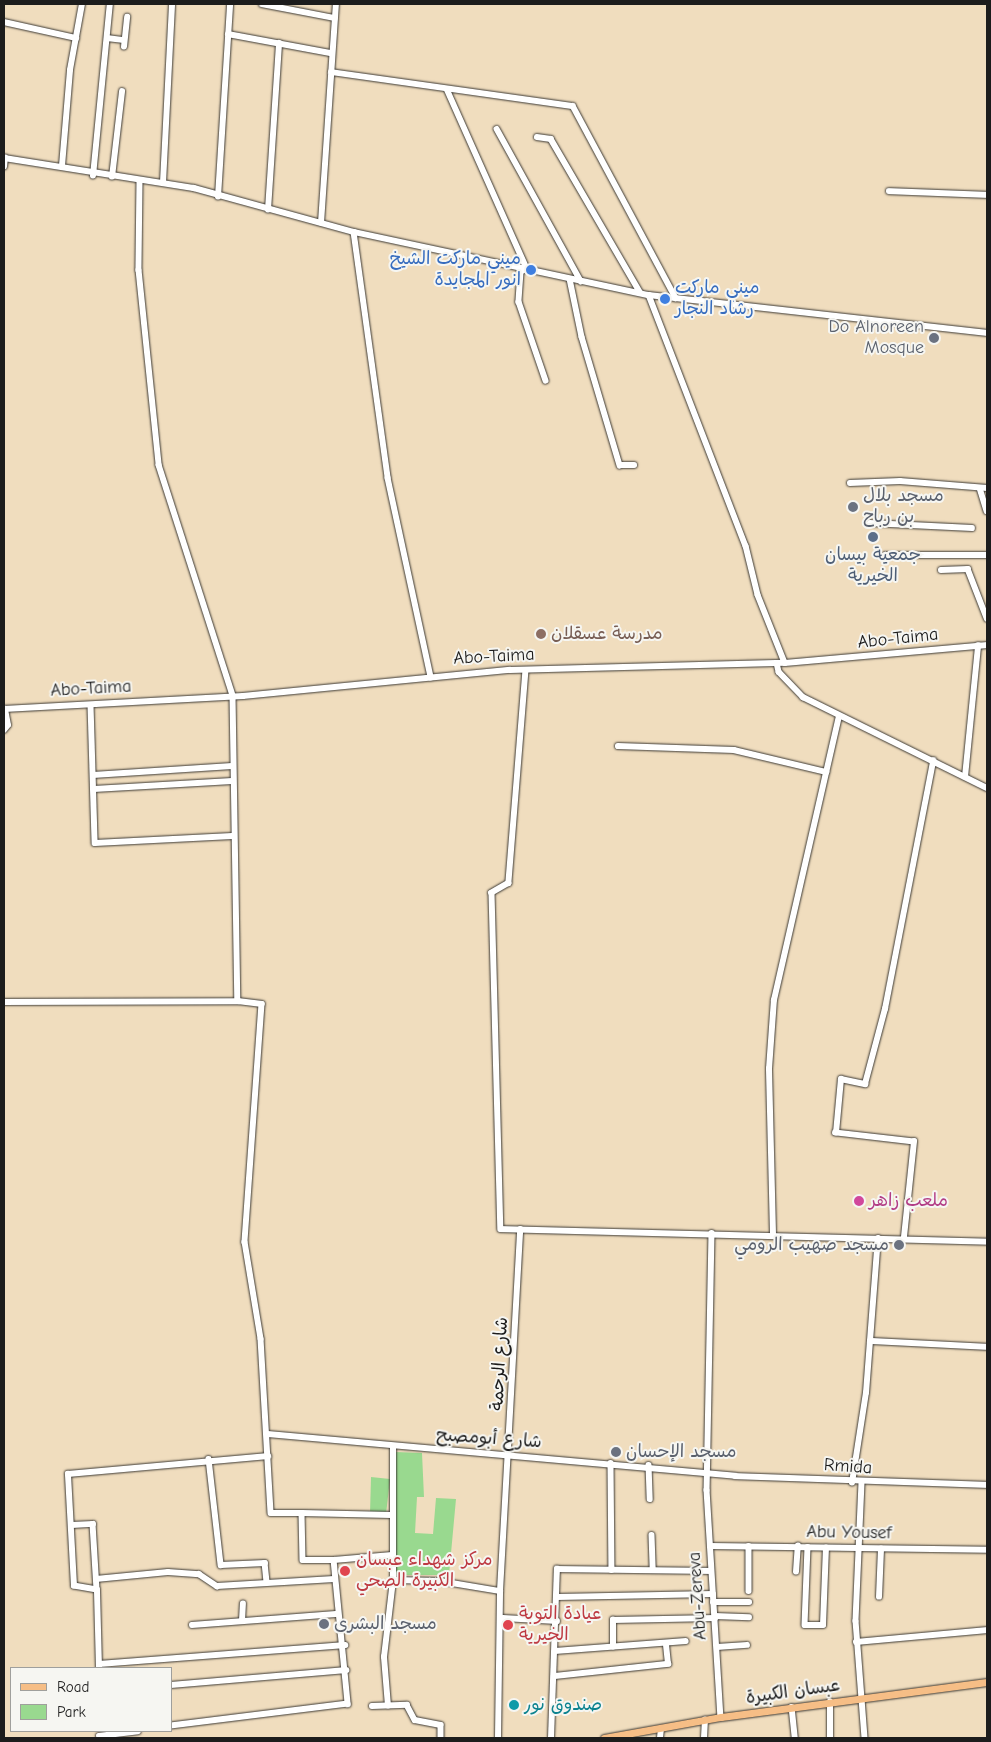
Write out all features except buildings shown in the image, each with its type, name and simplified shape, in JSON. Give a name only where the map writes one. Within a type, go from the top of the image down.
[{"type":"main road","name":"عبسان الكبيرة","points":[[604,1738],[721,1717],[987,1682]]},
{"type":"street","points":[[62,166],[76,38],[82,4]]},
{"type":"street","points":[[93,176],[110,4]]},
{"type":"street","points":[[163,182],[172,4]]},
{"type":"street","points":[[218,197],[230,4]]},
{"type":"street","points":[[262,4],[335,18]]},
{"type":"street","points":[[321,223],[331,53],[336,4]]},
{"type":"street","points":[[124,47],[127,18]]},
{"type":"street","points":[[4,22],[76,38]]},
{"type":"street","points":[[228,34],[331,53]]},
{"type":"street","points":[[107,38],[124,40]]},
{"type":"street","points":[[268,210],[279,43]]},
{"type":"street","points":[[331,72],[574,106],[676,298]]},
{"type":"street","points":[[447,89],[527,269]]},
{"type":"street","points":[[112,177],[122,92]]},
{"type":"street","points":[[497,129],[581,281]]},
{"type":"street","points":[[537,137],[551,139],[640,292]]},
{"type":"street","points":[[4,167],[5,158],[62,166],[93,176],[140,182],[163,182],[354,232],[649,295],[987,333]]},
{"type":"street","points":[[140,182],[139,270],[159,465],[232,696],[232,836],[238,1001]]},
{"type":"street","points":[[889,191],[987,195]]},
{"type":"street","points":[[354,232],[388,478],[431,677]]},
{"type":"street","points":[[527,269],[521,272],[519,302],[546,381]]},
{"type":"street","points":[[570,279],[582,337],[620,465],[634,464]]},
{"type":"street","points":[[649,295],[746,546],[758,595],[785,663]]},
{"type":"street","points":[[850,482],[900,481],[987,488]]},
{"type":"street","points":[[980,488],[987,512]]},
{"type":"street","points":[[870,523],[972,528]]},
{"type":"street","points":[[885,555],[987,555]]},
{"type":"street","points":[[942,570],[968,569],[987,618]]},
{"type":"street","name":"Abo-Taima","points":[[4,709],[232,696],[526,670],[785,663],[987,645]]},
{"type":"street","points":[[965,777],[978,646]]},
{"type":"street","points":[[777,663],[779,672],[803,697],[987,788]]},
{"type":"street","points":[[526,670],[509,883],[492,893],[501,1229],[878,1238],[904,1237],[987,1242]]},
{"type":"street","points":[[91,705],[95,843],[232,836]]},
{"type":"street","points":[[4,709],[8,725],[4,730]]},
{"type":"street","points":[[773,1234],[769,1069],[774,1000],[840,716]]},
{"type":"street","points":[[618,746],[734,750],[826,772]]},
{"type":"street","points":[[904,1237],[914,1142],[836,1133],[841,1078],[860,1086],[868,1075],[933,761]]},
{"type":"street","points":[[93,775],[232,766]]},
{"type":"street","points":[[94,788],[232,781]]},
{"type":"street","points":[[4,1002],[238,1001],[262,1004],[245,1242],[261,1339],[268,1434],[271,1512],[391,1515]]},
{"type":"street","name":"شارع الرحمة","points":[[498,1738],[503,1618],[500,1591],[510,1454],[520,1230]]},
{"type":"street","name":"Abu-Zereva","points":[[712,1233],[707,1473],[711,1571],[721,1717]]},
{"type":"street","points":[[852,1483],[870,1341],[878,1238]]},
{"type":"street","points":[[870,1341],[987,1347]]},
{"type":"street","name":"شارع أبومصبح","points":[[268,1434],[393,1448],[510,1454],[611,1464],[649,1465],[707,1473]]},
{"type":"street","points":[[388,1706],[384,1657],[393,1580],[391,1515],[393,1448]]},
{"type":"street","points":[[97,1590],[74,1586],[68,1474],[268,1456]]},
{"type":"street","points":[[209,1460],[221,1565],[265,1563],[267,1582]]},
{"type":"street","points":[[611,1464],[612,1570]]},
{"type":"street","points":[[649,1465],[650,1499]]},
{"type":"street","name":"Rmida","points":[[707,1473],[862,1484],[987,1484]]},
{"type":"street","points":[[862,1484],[856,1642],[863,1697],[865,1738]]},
{"type":"street","points":[[302,1513],[303,1560],[334,1560],[392,1555]]},
{"type":"street","points":[[72,1525],[93,1524],[99,1666],[345,1645]]},
{"type":"street","points":[[652,1535],[653,1570]]},
{"type":"street","name":"Abu Yousef","points":[[710,1546],[798,1546],[858,1550],[987,1550]]},
{"type":"street","points":[[749,1546],[749,1590]]},
{"type":"street","points":[[796,1572],[798,1546]]},
{"type":"street","points":[[808,1547],[806,1625],[823,1625],[826,1548]]},
{"type":"street","points":[[879,1597],[881,1549]]},
{"type":"street","points":[[172,1726],[348,1704],[345,1645],[336,1614],[334,1560]]},
{"type":"street","points":[[551,1738],[556,1651],[557,1569],[711,1571]]},
{"type":"street","points":[[96,1579],[168,1572],[199,1574],[217,1586],[334,1579]]},
{"type":"street","points":[[393,1580],[440,1581],[500,1591]]},
{"type":"street","points":[[557,1597],[713,1594]]},
{"type":"street","points":[[713,1602],[750,1602]]},
{"type":"street","points":[[242,1604],[242,1621]]},
{"type":"street","points":[[192,1625],[336,1614]]},
{"type":"street","points":[[613,1647],[613,1620],[749,1617]]},
{"type":"street","points":[[503,1618],[557,1621]]},
{"type":"street","points":[[856,1642],[987,1630]]},
{"type":"street","points":[[556,1651],[686,1641]]},
{"type":"street","points":[[555,1676],[668,1664],[666,1644]]},
{"type":"street","points":[[717,1647],[747,1644]]},
{"type":"street","points":[[172,1685],[346,1670]]},
{"type":"street","points":[[830,1702],[830,1738]]},
{"type":"street","points":[[372,1706],[407,1705],[415,1720],[441,1725],[441,1738]]},
{"type":"street","points":[[792,1707],[795,1738]]},
{"type":"street","points":[[704,1738],[705,1720]]},
{"type":"street","points":[[660,1729],[660,1738]]},
{"type":"street","points":[[99,1735],[128,1732]]},
{"type":"green space","points":[[395,1452],[422,1453],[424,1497],[417,1497],[415,1533],[433,1534],[436,1498],[456,1499],[449,1575],[395,1575]]},
{"type":"green space","points":[[371,1477],[390,1479],[386,1514],[370,1514]]},
{"type":"place","name":"ميني ماركت الشيخ انور المجايدة","points":[[531,270]]},
{"type":"place","name":"ميني ماركت رشاد النجار","points":[[665,299]]},
{"type":"place","name":"Do Alnoreen Mosque","points":[[934,338]]},
{"type":"place","name":"مسجد بلال بن رباح","points":[[853,507]]},
{"type":"place","name":"جمعية بيسان الخيرية","points":[[873,537]]},
{"type":"place","name":"مدرسة عسقلان","points":[[541,634]]},
{"type":"place","name":"ملعب زاهر","points":[[859,1201]]},
{"type":"place","name":"مسجد صهيب الرومي","points":[[899,1245]]},
{"type":"place","name":"مسجد الإحسان","points":[[616,1452]]},
{"type":"place","name":"مركز شهداء عبسان الكبيرة الصحي","points":[[345,1571]]},
{"type":"place","name":"مسجد البشرى","points":[[324,1624]]},
{"type":"place","name":"عيادة التوبة الخيرية","points":[[508,1625]]},
{"type":"place","name":"صندوق نور","points":[[514,1705]]}]
